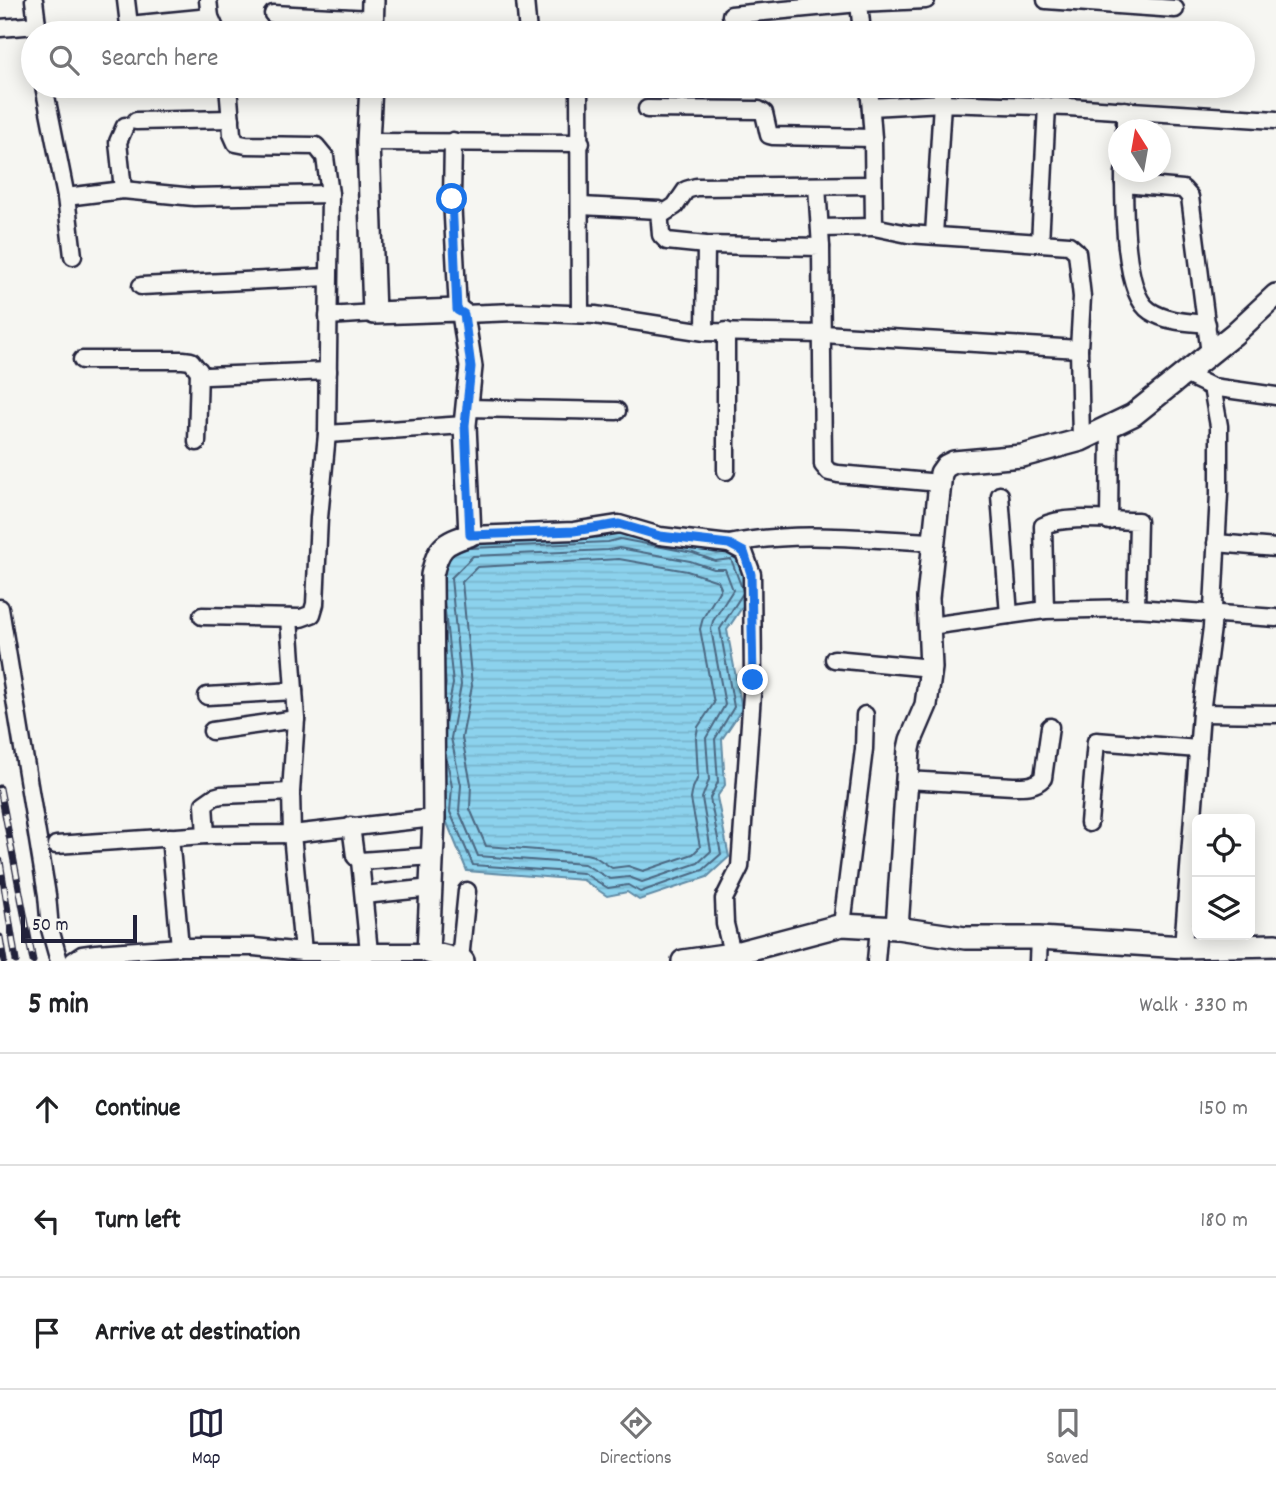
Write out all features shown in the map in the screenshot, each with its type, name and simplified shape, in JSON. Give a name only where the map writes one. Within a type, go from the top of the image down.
[{"type":"street","points":[[34,0],[36,21]]},
{"type":"street","points":[[126,0],[126,21]]},
{"type":"street","points":[[208,0],[212,21]]},
{"type":"street","points":[[525,0],[526,21]]},
{"type":"street","points":[[731,15],[862,2],[926,0]]},
{"type":"street","points":[[1046,0],[1110,2],[1175,9]]},
{"type":"street","points":[[862,2],[862,21]]},
{"type":"street","points":[[273,14],[372,17]]},
{"type":"street","points":[[182,21],[210,17]]},
{"type":"street","points":[[0,28],[21,29]]},
{"type":"street","points":[[46,98],[66,197],[74,256]]},
{"type":"street","points":[[202,616],[289,618],[307,617],[314,611],[318,518],[327,434],[330,194],[325,157],[316,146],[239,144],[233,139],[229,98]]},
{"type":"street","points":[[370,98],[368,142],[374,313]]},
{"type":"street","points":[[579,98],[580,314]]},
{"type":"street","points":[[870,98],[874,227]]},
{"type":"street","points":[[934,235],[942,98]]},
{"type":"street","points":[[871,107],[942,103],[1047,106],[1276,120]]},
{"type":"street","points":[[1040,243],[1047,106]]},
{"type":"street","points":[[647,109],[758,110],[764,113],[767,130],[773,136],[873,138]]},
{"type":"street","points":[[1125,110],[1125,119]]},
{"type":"street","points":[[123,190],[118,142],[131,124],[231,119]]},
{"type":"street","points":[[453,141],[452,199],[461,312],[471,367],[466,416],[470,535]]},
{"type":"street","points":[[368,142],[581,143]]},
{"type":"street","points":[[1124,182],[1124,227],[1130,265],[1137,291],[1147,310],[1167,320],[1207,324]]},
{"type":"street","points":[[1145,182],[1183,189],[1190,197],[1210,354]]},
{"type":"street","points":[[661,215],[675,206],[690,187],[873,185]]},
{"type":"street","points":[[817,186],[823,334],[823,465],[829,472],[940,483]]},
{"type":"street","points":[[66,197],[123,190],[194,197],[330,194]]},
{"type":"street","points":[[581,206],[659,210],[663,239],[706,245],[821,247]]},
{"type":"street","points":[[820,228],[874,227],[908,233],[1069,245],[1077,252],[1083,297],[1079,349],[1081,440]]},
{"type":"street","points":[[705,331],[706,245]]},
{"type":"street","points":[[141,286],[327,277]]},
{"type":"street","points":[[876,961],[888,928],[911,740],[926,705],[931,668],[928,598],[941,473],[946,466],[954,462],[1022,456],[1081,440],[1133,415],[1234,334],[1276,295]]},
{"type":"street","points":[[328,316],[461,312],[580,314],[705,331],[823,334],[1079,349]]},
{"type":"street","points":[[726,331],[726,471]]},
{"type":"street","points":[[82,360],[191,361],[207,376],[328,371]]},
{"type":"street","points":[[197,442],[199,370]]},
{"type":"street","points":[[1185,374],[1212,387],[1276,396]]},
{"type":"street","points":[[1183,947],[1201,713],[1213,614],[1219,494],[1219,426],[1212,387]]},
{"type":"street","points":[[327,434],[466,416],[617,411]]},
{"type":"street","points":[[1108,521],[1111,426]]},
{"type":"street","points":[[1000,495],[1009,615]]},
{"type":"street","points":[[1045,610],[1043,526],[1052,521],[1138,521],[1136,608]]},
{"type":"street","points":[[428,953],[434,818],[432,575],[436,556],[442,548],[451,541],[470,535],[574,531],[619,524],[660,536],[729,544],[763,537],[791,536],[934,542]]},
{"type":"street","points":[[1216,543],[1276,548]]},
{"type":"street","points":[[729,544],[744,552],[751,574],[753,680],[740,867],[724,899],[725,924],[733,958]]},
{"type":"street","points":[[0,608],[47,895],[50,929],[59,961]]},
{"type":"street","points":[[930,626],[1045,610],[1136,608],[1276,618]]},
{"type":"street","points":[[289,618],[296,719],[291,792],[292,834],[303,952]]},
{"type":"street","points":[[834,659],[931,668]]},
{"type":"street","points":[[207,696],[293,691]]},
{"type":"street","points":[[1201,713],[1276,714]]},
{"type":"street","points":[[842,925],[864,749],[865,715]]},
{"type":"street","points":[[212,731],[296,719]]},
{"type":"street","points":[[906,780],[1013,786],[1038,783],[1043,778],[1049,727]]},
{"type":"street","points":[[1089,823],[1097,741],[1198,749]]},
{"type":"street","points":[[206,835],[204,804],[214,797],[291,792]]},
{"type":"street","points":[[56,845],[206,835],[292,834],[434,818]]},
{"type":"street","points":[[351,826],[355,856],[360,861],[369,952]]},
{"type":"street","points":[[170,837],[180,947]]},
{"type":"street","points":[[360,861],[433,856]]},
{"type":"street","points":[[364,895],[432,888]]},
{"type":"street","points":[[73,961],[96,953],[180,947],[255,954],[428,953],[461,961],[467,891]]},
{"type":"street","points":[[683,961],[733,958],[842,925],[965,938],[1039,938],[1137,952],[1183,947],[1276,946]]},
{"type":"street","points":[[1038,961],[1039,938]]},
{"type":"water","points":[[619,531],[695,546],[717,554],[737,550],[751,594],[727,630],[742,709],[722,739],[725,785],[717,797],[729,857],[707,877],[639,900],[627,892],[607,896],[583,880],[467,871],[443,813],[445,788],[435,738],[446,684],[434,573],[465,541],[608,535]]},
{"type":"railway","points":[[0,788],[33,961]]},
{"type":"railway","points":[[0,861],[16,961]]},
{"type":"railway","points":[[0,937],[4,961]]},
{"type":"route","points":[[452,199],[457,310],[464,314],[471,367],[465,425],[470,535],[574,531],[619,524],[660,536],[729,544],[744,552],[751,574],[753,680]]}]
